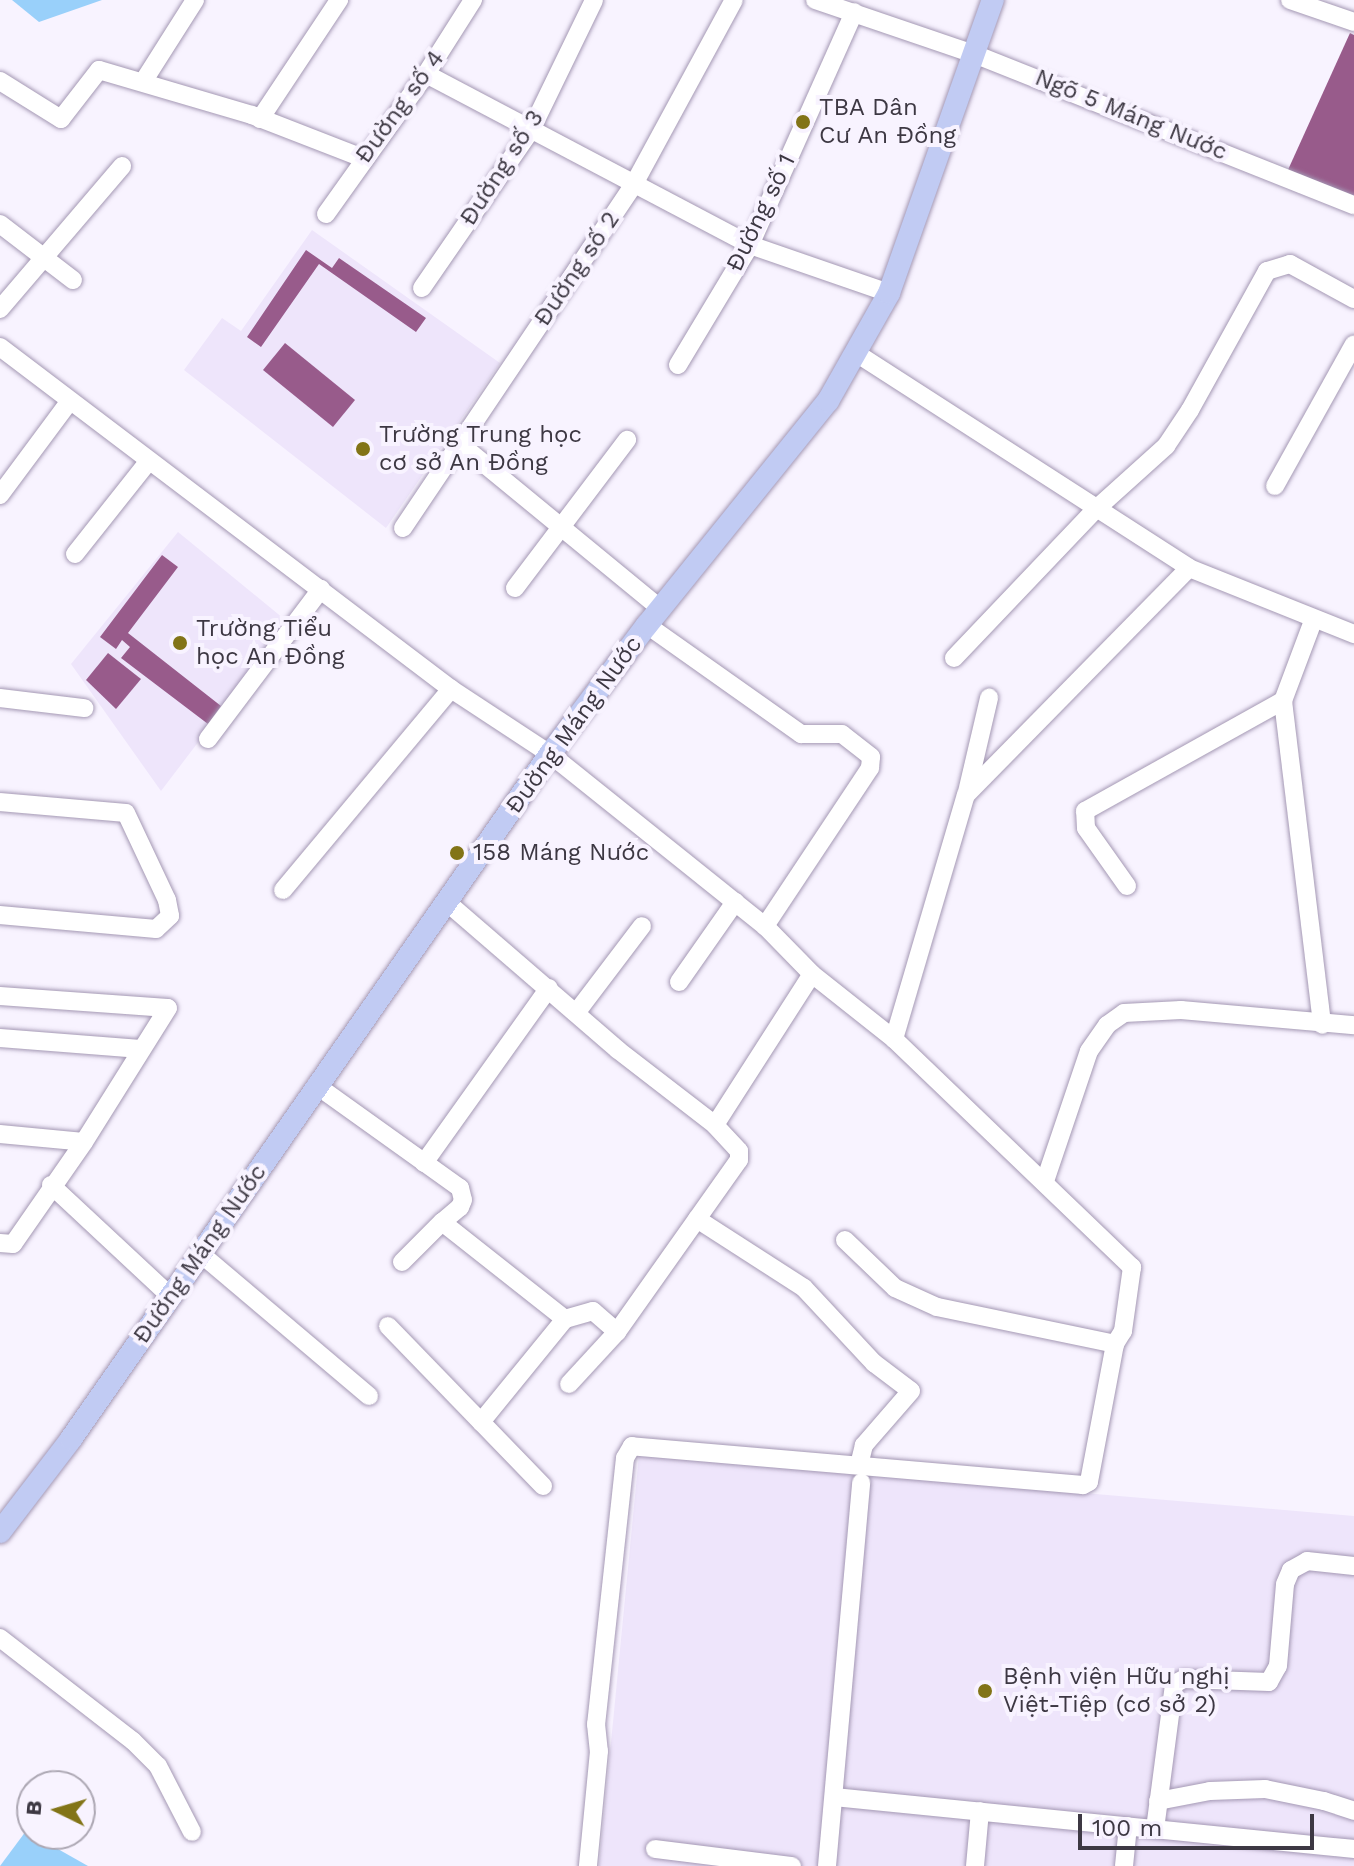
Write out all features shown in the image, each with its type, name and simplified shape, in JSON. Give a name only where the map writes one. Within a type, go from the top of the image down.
[{"type":"main road","name":"Đường Máng Nước","points":[[0,1532],[71,1439],[316,1085],[449,904],[550,754],[653,617],[828,401],[889,293],[993,0]]},
{"type":"street","points":[[143,82],[195,0]]},
{"type":"street","points":[[260,119],[339,0]]},
{"type":"street","name":"Đường số 4","points":[[326,214],[363,158],[426,74],[473,0]]},
{"type":"street","name":"Đường số 3","points":[[422,288],[531,130],[594,0]]},
{"type":"street","name":"Đường số 2","points":[[403,528],[634,184],[734,0]]},
{"type":"street","name":"Ngõ 5 Máng Nước","points":[[815,0],[974,54],[1354,205]]},
{"type":"street","points":[[1290,0],[1354,22]]},
{"type":"street","name":"Đường số 1","points":[[678,365],[750,245],[854,12]]},
{"type":"street","points":[[0,81],[61,119],[99,70],[260,119],[363,158]]},
{"type":"street","points":[[426,74],[750,245],[889,293]]},
{"type":"street","points":[[0,309],[122,166]]},
{"type":"street","points":[[0,224],[73,280]]},
{"type":"street","points":[[954,658],[1095,510],[1166,446],[1190,410],[1267,271],[1290,264],[1354,299]]},
{"type":"street","points":[[1275,486],[1354,344]]},
{"type":"street","points":[[0,347],[451,689],[550,754],[765,926],[812,974],[894,1039],[1132,1267],[1123,1331],[1115,1344],[1089,1482],[1083,1485],[860,1474],[632,1446],[625,1458],[596,1724],[599,1751],[588,1866]]},
{"type":"street","points":[[856,353],[1189,568],[1313,621],[1354,634]]},
{"type":"street","points":[[0,495],[69,402]]},
{"type":"street","points":[[515,588],[627,440]]},
{"type":"street","points":[[460,444],[561,527],[653,617],[801,734],[842,734],[871,757],[870,768],[765,926]]},
{"type":"street","points":[[75,554],[148,462]]},
{"type":"street","points":[[966,795],[1189,568]]},
{"type":"street","points":[[208,739],[321,589]]},
{"type":"street","points":[[1313,621],[1283,701],[1322,1025]]},
{"type":"street","points":[[283,890],[451,689]]},
{"type":"street","points":[[0,698],[84,708]]},
{"type":"street","points":[[894,1039],[966,795],[989,698]]},
{"type":"street","points":[[1127,886],[1086,828],[1085,811],[1283,701]]},
{"type":"street","points":[[0,802],[126,813],[167,900],[170,916],[163,926],[156,929],[0,915]]},
{"type":"street","points":[[679,982],[735,902]]},
{"type":"street","points":[[449,904],[576,1013],[715,1125],[737,1149],[740,1157],[617,1332],[569,1384]]},
{"type":"street","points":[[576,1013],[642,926]]},
{"type":"street","points":[[715,1125],[812,974]]},
{"type":"street","points":[[424,1163],[549,988]]},
{"type":"street","points":[[0,996],[168,1008],[84,1142],[51,1185],[13,1244],[0,1243]]},
{"type":"street","points":[[1045,1181],[1089,1051],[1107,1025],[1124,1013],[1181,1010],[1322,1025],[1354,1025]]},
{"type":"street","points":[[0,1038],[141,1049]]},
{"type":"street","points":[[316,1085],[463,1194],[460,1207],[402,1262]]},
{"type":"street","points":[[0,1134],[84,1142]]},
{"type":"street","points":[[51,1185],[170,1296]]},
{"type":"street","points":[[697,1219],[804,1288],[874,1363],[911,1391],[864,1445],[827,1866]]},
{"type":"street","points":[[442,1222],[565,1319]]},
{"type":"street","points":[[845,1240],[895,1288],[937,1307],[1115,1344]]},
{"type":"street","points":[[201,1254],[369,1396]]},
{"type":"street","points":[[481,1422],[565,1319],[593,1311],[617,1332]]},
{"type":"street","points":[[388,1326],[543,1486]]},
{"type":"street","points":[[1155,1829],[1174,1684],[1184,1679],[1269,1682],[1278,1666],[1285,1584],[1291,1570],[1307,1561],[1354,1566]]},
{"type":"street","points":[[0,1638],[133,1741],[158,1766],[192,1832]]},
{"type":"street","points":[[1158,1801],[1210,1791],[1265,1789],[1324,1801],[1354,1811]]},
{"type":"street","points":[[834,1797],[1354,1849]]},
{"type":"street","points":[[975,1866],[980,1811]]},
{"type":"street","points":[[1124,1866],[1128,1826]]},
{"type":"street","points":[[655,1849],[792,1866]]},
{"type":"shaded area","name":"Trường Trung học cơ sở An Đồng","points":[[312,230],[500,363],[386,528],[184,370],[222,318],[241,331]]},
{"type":"shaded area","name":"Trường Tiểu học An Đồng","points":[[178,532],[289,623],[161,791],[71,664]]},
{"type":"shaded area","name":"Bệnh viện Hữu nghị Việt-Tiệp (cơ sở 2)","points":[[639,1455],[1354,1516],[1354,1866],[599,1866]]},
{"type":"water","points":[[12,0],[102,0],[39,22]]},
{"type":"water","points":[[16,1844],[16,1850],[60,1850],[88,1866],[0,1866]]},
{"type":"building","points":[[1350,33],[1354,35],[1354,198],[1287,172]]},
{"type":"building","points":[[306,250],[332,268],[339,258],[426,318],[416,332],[319,264],[261,347],[247,337]]},
{"type":"building","points":[[285,343],[355,400],[333,427],[263,370]]},
{"type":"building","points":[[162,555],[178,567],[128,633],[221,706],[208,724],[121,658],[130,647],[122,640],[116,649],[100,637]]},
{"type":"building","points":[[108,653],[141,679],[116,709],[86,680]]},
{"type":"place","name":"TBA Dân Cư An Đồng","points":[[803,122]]},
{"type":"place","name":"Trường Trung học cơ sở An Đồng","points":[[363,449]]},
{"type":"place","name":"Trường Tiểu học An Đồng","points":[[180,643]]},
{"type":"place","name":"158 Máng Nước","points":[[457,853]]},
{"type":"place","name":"Bệnh viện Hữu nghị Việt-Tiệp (cơ sở 2)","points":[[985,1691]]}]
